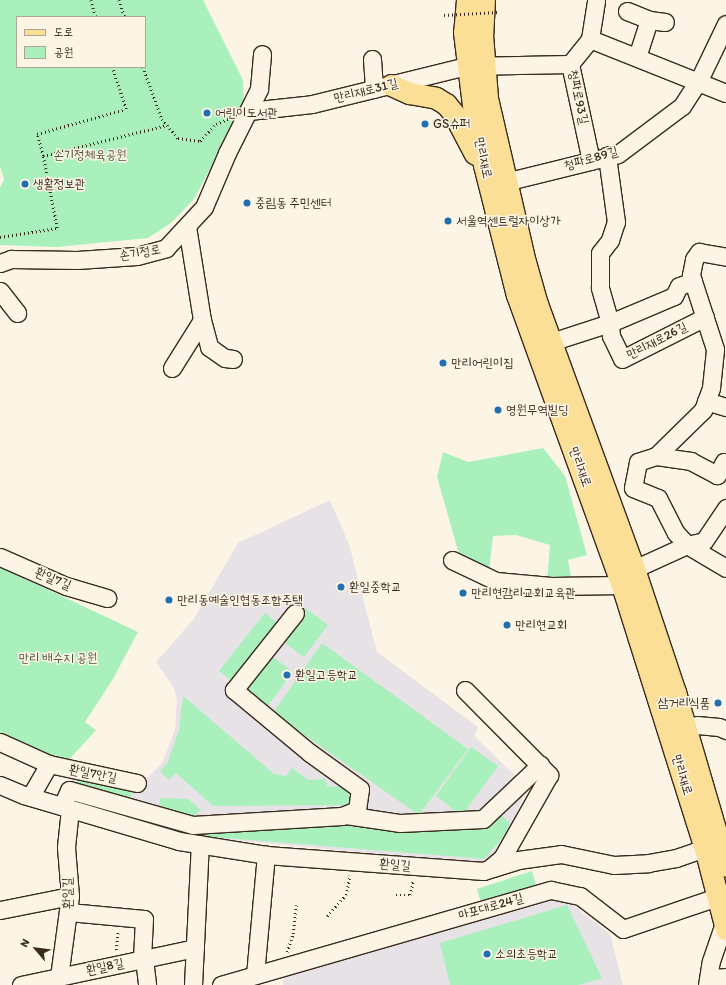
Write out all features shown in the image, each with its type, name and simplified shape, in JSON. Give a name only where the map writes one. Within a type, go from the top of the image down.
[{"type":"main road","name":"만리재로","points":[[467,0],[464,32],[493,126],[525,262],[678,732],[712,846],[722,896],[725,926]]},
{"type":"main road","name":"만리재로","points":[[491,6],[475,65],[484,165],[518,295],[628,577]]},
{"type":"main road","points":[[382,87],[436,98],[446,104],[454,114],[471,149],[484,165]]},
{"type":"main road","points":[[484,165],[485,130],[493,126]]},
{"type":"main road","name":"만리재로","points":[[712,846],[726,866]]},
{"type":"street","name":"청파로93길","points":[[596,0],[590,39],[570,64],[599,159],[616,222],[610,240],[600,253],[600,287],[610,323]]},
{"type":"street","points":[[627,11],[657,21],[637,57]]},
{"type":"street","name":"청파로89길","points":[[505,182],[618,154],[682,106],[699,80],[726,24]]},
{"type":"street","points":[[590,39],[699,80],[726,93]]},
{"type":"street","name":"손기정로","points":[[0,263],[11,259],[77,260],[137,256],[166,248],[204,207],[227,153],[259,88],[262,54]]},
{"type":"street","points":[[372,59],[382,87]]},
{"type":"street","points":[[475,65],[570,64]]},
{"type":"street","name":"만리재로31길","points":[[249,111],[312,104],[475,65]]},
{"type":"street","points":[[187,226],[202,320],[209,347],[225,358],[233,359]]},
{"type":"street","points":[[726,257],[699,252],[694,259],[690,275],[716,349],[711,388],[703,410],[656,456],[638,462],[633,488],[658,498],[676,533],[687,545],[726,568]]},
{"type":"street","points":[[551,342],[610,323],[674,296],[679,286],[693,281]]},
{"type":"street","points":[[0,291],[17,313]]},
{"type":"street","name":"만리재로26길","points":[[610,323],[611,336],[622,359],[705,316]]},
{"type":"street","points":[[172,368],[202,320]]},
{"type":"street","points":[[706,401],[726,407]]},
{"type":"street","points":[[656,456],[692,461],[717,475],[724,462],[726,463]]},
{"type":"street","points":[[452,560],[496,581],[551,586],[628,577],[687,545],[704,542],[726,508]]},
{"type":"street","name":"환일7길","points":[[0,557],[66,586],[107,598]]},
{"type":"street","points":[[295,613],[234,690],[310,753],[360,789],[357,810],[346,815]]},
{"type":"street","points":[[465,690],[549,775],[502,858],[489,868]]},
{"type":"street","points":[[678,732],[697,725],[719,727],[726,730]]},
{"type":"street","points":[[0,742],[49,764],[30,797]]},
{"type":"street","name":"환일7안길","points":[[49,764],[137,783]]},
{"type":"street","points":[[66,808],[69,790],[194,825],[346,815],[400,823],[483,819],[540,765]]},
{"type":"street","name":"환일길","points":[[0,785],[30,797],[179,841],[266,855],[456,870],[489,868],[518,860],[560,854],[614,865],[648,862],[676,858],[712,846]]},
{"type":"street","name":"환일길","points":[[59,977],[69,904],[66,847],[66,808]]},
{"type":"street","points":[[193,985],[200,844]]},
{"type":"street","points":[[255,975],[266,855]]},
{"type":"street","name":"마포대로24길","points":[[220,985],[551,890],[580,896],[623,929],[722,896]]},
{"type":"street","name":"환일8길","points":[[0,910],[69,904],[119,917],[144,919],[143,959],[147,985]]},
{"type":"street","points":[[707,985],[711,961],[725,926]]},
{"type":"street","name":"환일8길","points":[[21,985],[195,948]]},
{"type":"street","points":[[716,985],[719,978],[726,977]]},
{"type":"path","points":[[91,0],[96,16]]},
{"type":"path","points":[[119,0],[125,16]]},
{"type":"path","points":[[444,15],[491,6]]},
{"type":"path","points":[[0,237],[57,228],[43,156],[37,134],[126,109],[112,68]]},
{"type":"path","points":[[143,68],[162,119],[178,138],[200,141],[216,124],[249,111]]},
{"type":"path","points":[[43,156],[167,125]]},
{"type":"path","points":[[327,916],[346,895],[352,861]]},
{"type":"path","points":[[396,895],[410,895],[412,889]]},
{"type":"path","points":[[285,966],[293,934],[296,905]]},
{"type":"path","points":[[115,965],[119,917]]},
{"type":"shaded area","name":"환일고등학교","points":[[330,500],[349,544],[377,652],[478,727],[474,736],[527,787],[508,835],[485,864],[179,835],[59,795],[66,782],[77,774],[138,787],[162,763],[175,730],[177,700],[174,688],[156,662],[193,620],[238,543]]},
{"type":"shaded area","name":"소의초등학교","points":[[563,898],[610,934],[623,985],[283,985],[284,974]]},
{"type":"green space","name":"손기정체육공원","points":[[0,0],[203,0],[243,80],[244,106],[194,199],[171,223],[148,238],[57,247],[0,245],[0,188],[4,179],[0,166]]},
{"type":"green space","points":[[543,448],[565,476],[587,555],[568,560],[572,581],[547,582],[550,545],[516,535],[493,536],[489,572],[459,554],[437,477],[443,452],[468,462]]},
{"type":"green space","name":"만리 배수지 공원","points":[[0,567],[138,632],[113,679],[85,722],[96,730],[66,763],[0,734]]},
{"type":"green space","points":[[305,608],[328,625],[304,657],[281,640]]},
{"type":"green space","points":[[265,613],[278,624],[233,682],[219,671]]},
{"type":"green space","points":[[322,643],[468,749],[419,815],[273,713]]},
{"type":"green space","points":[[269,654],[293,672],[266,708],[242,690]]},
{"type":"green space","points":[[183,696],[274,774],[286,776],[292,768],[308,780],[326,779],[327,787],[348,786],[350,805],[213,806],[176,773],[169,780],[160,771],[167,764],[179,730]]},
{"type":"green space","points":[[471,747],[498,766],[462,816],[436,796]]},
{"type":"green space","points":[[79,777],[134,789],[128,801],[74,784]]},
{"type":"green space","points":[[161,798],[188,799],[201,810],[189,819],[157,810]]},
{"type":"green space","points":[[92,805],[144,816],[380,827],[453,830],[483,823],[498,813],[510,823],[505,835],[484,859],[202,836],[179,832]]},
{"type":"green space","points":[[532,871],[537,888],[482,906],[477,889]]},
{"type":"green space","points":[[567,905],[602,978],[579,985],[450,985],[440,943]]},
{"type":"place","name":"어린이도서관","points":[[207,113]]},
{"type":"place","name":"GS슈퍼","points":[[425,124]]},
{"type":"place","name":"생활정보관","points":[[25,184]]},
{"type":"place","name":"중림동 주민센터","points":[[247,203]]},
{"type":"place","name":"서울역센트럴자이상가","points":[[448,221]]},
{"type":"place","name":"만리어린이집","points":[[443,363]]},
{"type":"place","name":"영원무역빌딩","points":[[498,410]]},
{"type":"place","name":"환일중학교","points":[[341,587]]},
{"type":"place","name":"만리현감리교회교육관","points":[[463,593]]},
{"type":"place","name":"만리동예술인협동조합주택","points":[[169,600]]},
{"type":"place","name":"만리현교회","points":[[507,625]]},
{"type":"place","name":"환일고등학교","points":[[287,675]]},
{"type":"place","name":"삼거리식품","points":[[718,703]]},
{"type":"place","name":"소의초등학교","points":[[487,954]]}]
